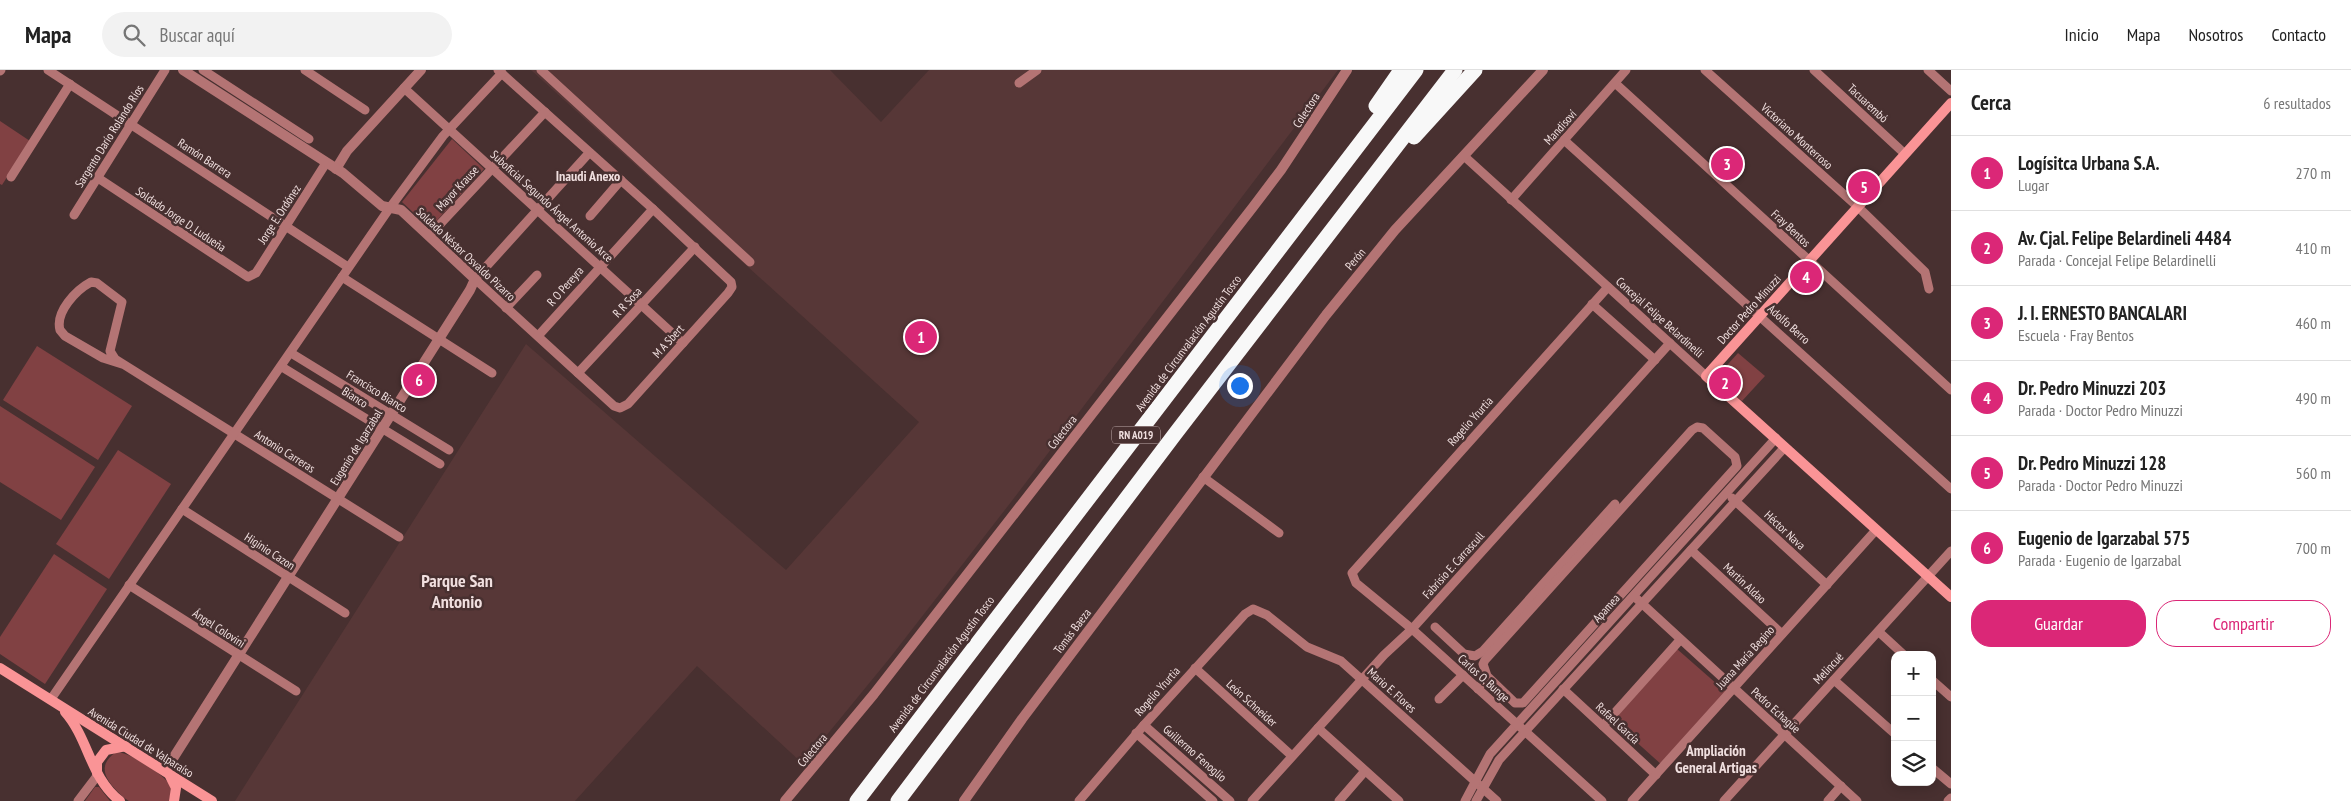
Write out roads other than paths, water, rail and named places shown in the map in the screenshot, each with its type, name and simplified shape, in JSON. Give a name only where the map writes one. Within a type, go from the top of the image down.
[{"type":"highway","points":[[1258,276],[1316,187],[1402,70]]},
{"type":"highway","name":"Avenida de Circunvalación Agustín Tosco","points":[[857,801],[1416,70]]},
{"type":"highway","name":"RN A019","points":[[898,801],[1455,70]]},
{"type":"highway","points":[[1358,196],[1476,70]]},
{"type":"highway","points":[[906,801],[948,733]]},
{"type":"highway","points":[[848,801],[900,743]]},
{"type":"main road","name":"Doctor Pedro Minuzzi","points":[[1706,376],[1951,103]]},
{"type":"main road","name":"Concejal Felipe Belardinelli","points":[[1706,376],[1951,597]]},
{"type":"main road","name":"Avenida Ciudad de Valparaíso","points":[[1,670],[54,701],[212,801]]},
{"type":"main road","name":"Avenida Ciudad de Valparaíso","points":[[54,701],[81,733],[97,776],[104,786],[120,801]]},
{"type":"main road","points":[[97,776],[97,762],[106,750],[126,746]]},
{"type":"main road","points":[[165,771],[173,778],[176,788],[174,801]]},
{"type":"street","name":"Ramón Barrera","points":[[48,70],[348,267]]},
{"type":"street","name":"Sargento Darío Rolando Ríos","points":[[74,215],[165,70]]},
{"type":"street","name":"Soldado Néstor Osvaldo Pizarro","points":[[183,70],[196,73],[390,209],[401,210],[578,374],[614,406],[620,408]]},
{"type":"street","points":[[202,70],[309,139]]},
{"type":"street","points":[[305,70],[365,110]]},
{"type":"street","points":[[331,166],[421,70]]},
{"type":"street","points":[[541,70],[750,262]]},
{"type":"street","points":[[1019,83],[1037,70]]},
{"type":"street","name":"Colectora","points":[[785,801],[874,694],[1254,207],[1281,170],[1347,70]]},
{"type":"street","name":"Perón","points":[[1203,477],[1331,308],[1395,230],[1543,70]]},
{"type":"street","name":"Mandisoví","points":[[1511,200],[1626,70]]},
{"type":"street","name":"Victoriano Monterroso","points":[[1705,70],[1858,207],[1925,272],[1929,289]]},
{"type":"street","name":"Tacuarembó","points":[[1814,70],[1905,154]]},
{"type":"street","points":[[1928,70],[1951,91]]},
{"type":"street","points":[[54,701],[129,585],[282,367],[348,267],[449,129],[500,71],[695,247]]},
{"type":"street","name":"Fray Bentos","points":[[1615,83],[1951,390]]},
{"type":"street","points":[[10,177],[70,84]]},
{"type":"street","name":"Suboficial Segundo Ángel Antonio Arce","points":[[404,88],[683,343]]},
{"type":"street","name":"Mayor Krause","points":[[429,236],[544,112]]},
{"type":"street","name":"Adolfo Berro","points":[[1564,140],[1951,489]]},
{"type":"street","name":"Eugenio de Igarzabal","points":[[165,771],[339,499],[475,279],[589,153]]},
{"type":"street","name":"Concejal Felipe Belardinelli","points":[[1464,156],[1706,376]]},
{"type":"street","name":"Jorge E. Ordónez","points":[[252,276],[331,166]]},
{"type":"street","name":"Soldado Jorge D. Ludueña","points":[[98,178],[244,276],[252,276]]},
{"type":"street","points":[[590,216],[621,180]]},
{"type":"street","name":"R O Pereyra","points":[[538,336],[653,209]]},
{"type":"street","name":"M A Sbert","points":[[620,408],[628,404],[732,287],[729,279],[695,247]]},
{"type":"street","name":"R R Sosa","points":[[578,374],[695,247]]},
{"type":"street","points":[[506,308],[537,275]]},
{"type":"street","points":[[342,277],[492,373]]},
{"type":"street","name":"Antonio Carreras","points":[[122,364],[103,358],[65,336],[60,330],[59,316],[64,308],[91,282],[97,283],[122,302],[110,351],[111,355],[122,364],[399,537]]},
{"type":"street","name":"Rogelio Yrurtia","points":[[1352,573],[1608,287]]},
{"type":"street","points":[[1592,304],[1655,360]]},
{"type":"street","name":"Fabrisio E. Carrascull","points":[[1252,801],[1384,655],[1412,629],[1670,343]]},
{"type":"street","name":"Francisco Bianco","points":[[291,353],[450,450]]},
{"type":"street","name":"Bianco","points":[[282,367],[440,464]]},
{"type":"street","points":[[1697,427],[1703,428],[1735,458],[1736,466],[1524,703],[1515,703],[1487,676],[1483,664],[1485,660],[1692,430],[1697,427]]},
{"type":"street","name":"Apamea","points":[[1465,801],[1490,754],[1776,438]]},
{"type":"street","name":"Apamea","points":[[1476,801],[1498,760],[1785,447]]},
{"type":"street","points":[[1203,477],[1278,533]]},
{"type":"street","name":"Tomás Baeza","points":[[964,801],[1022,719],[1203,477]]},
{"type":"street","name":"Héctor Nava","points":[[1727,493],[1827,585]]},
{"type":"street","points":[[1435,627],[1464,654],[1475,656],[1483,652],[1615,504]]},
{"type":"street","name":"Higinio Cazon","points":[[182,509],[345,613]]},
{"type":"street","name":"Juana María Begino","points":[[1632,801],[1876,530]]},
{"type":"street","name":"Martin Aldao","points":[[1691,550],[1782,634]]},
{"type":"street","name":"Melincué","points":[[1724,801],[1951,551]]},
{"type":"street","name":"Carlos O. Bunge","points":[[1352,573],[1356,583],[1412,629],[1602,801]]},
{"type":"street","name":"Ángel Colovini","points":[[129,585],[296,691]]},
{"type":"street","name":"Pedro Echagüe","points":[[1633,596],[1858,801]]},
{"type":"street","name":"Rogelio Yrurtia","points":[[1078,801],[1136,733],[1245,614],[1253,609],[1261,611]]},
{"type":"street","name":"Mario E. Flores","points":[[1261,611],[1299,642],[1314,652],[1334,657],[1362,679],[1497,801]]},
{"type":"street","points":[[1879,632],[1900,651]]},
{"type":"street","points":[[1603,726],[1680,640]]},
{"type":"street","points":[[1452,666],[1464,654]]},
{"type":"street","name":"León Schneider","points":[[1195,668],[1292,756]]},
{"type":"street","points":[[1439,699],[1463,675]]},
{"type":"street","points":[[1478,689],[1487,676]]},
{"type":"street","points":[[1834,680],[1891,730]]},
{"type":"street","points":[[1936,684],[1951,697]]},
{"type":"street","name":"Rafael García","points":[[1563,689],[1656,775]]},
{"type":"street","name":"Guillermo Fenoglio","points":[[1144,725],[1230,801]]},
{"type":"street","points":[[1318,728],[1398,801]]},
{"type":"street","name":"Guillermo Fenoglio","points":[[1136,733],[1213,801]]},
{"type":"street","points":[[1339,801],[1365,771]]},
{"type":"street","points":[[1936,771],[1951,784]]},
{"type":"street","points":[[78,801],[97,776]]},
{"type":"street","points":[[1828,801],[1842,786]]},
{"type":"place","name":"J. I. ERNESTO BANCALARI","points":[[1727,164]]},
{"type":"place","name":"Dr. Pedro Minuzzi 128","points":[[1864,187]]},
{"type":"place","name":"Dr. Pedro Minuzzi 203","points":[[1806,277]]},
{"type":"place","name":"Logísitca Urbana S.A.","points":[[921,337]]},
{"type":"place","name":"Eugenio de Igarzabal 575","points":[[419,380]]},
{"type":"place","name":"Av. Cjal. Felipe Belardineli 4484","points":[[1725,383]]},
{"type":"district","name":"Inaudi Anexo","points":[[588,176]]},
{"type":"district","name":"Parque San Antonio","points":[[457,590]]},
{"type":"district","name":"Ampliación General Artigas","points":[[1716,758]]}]
